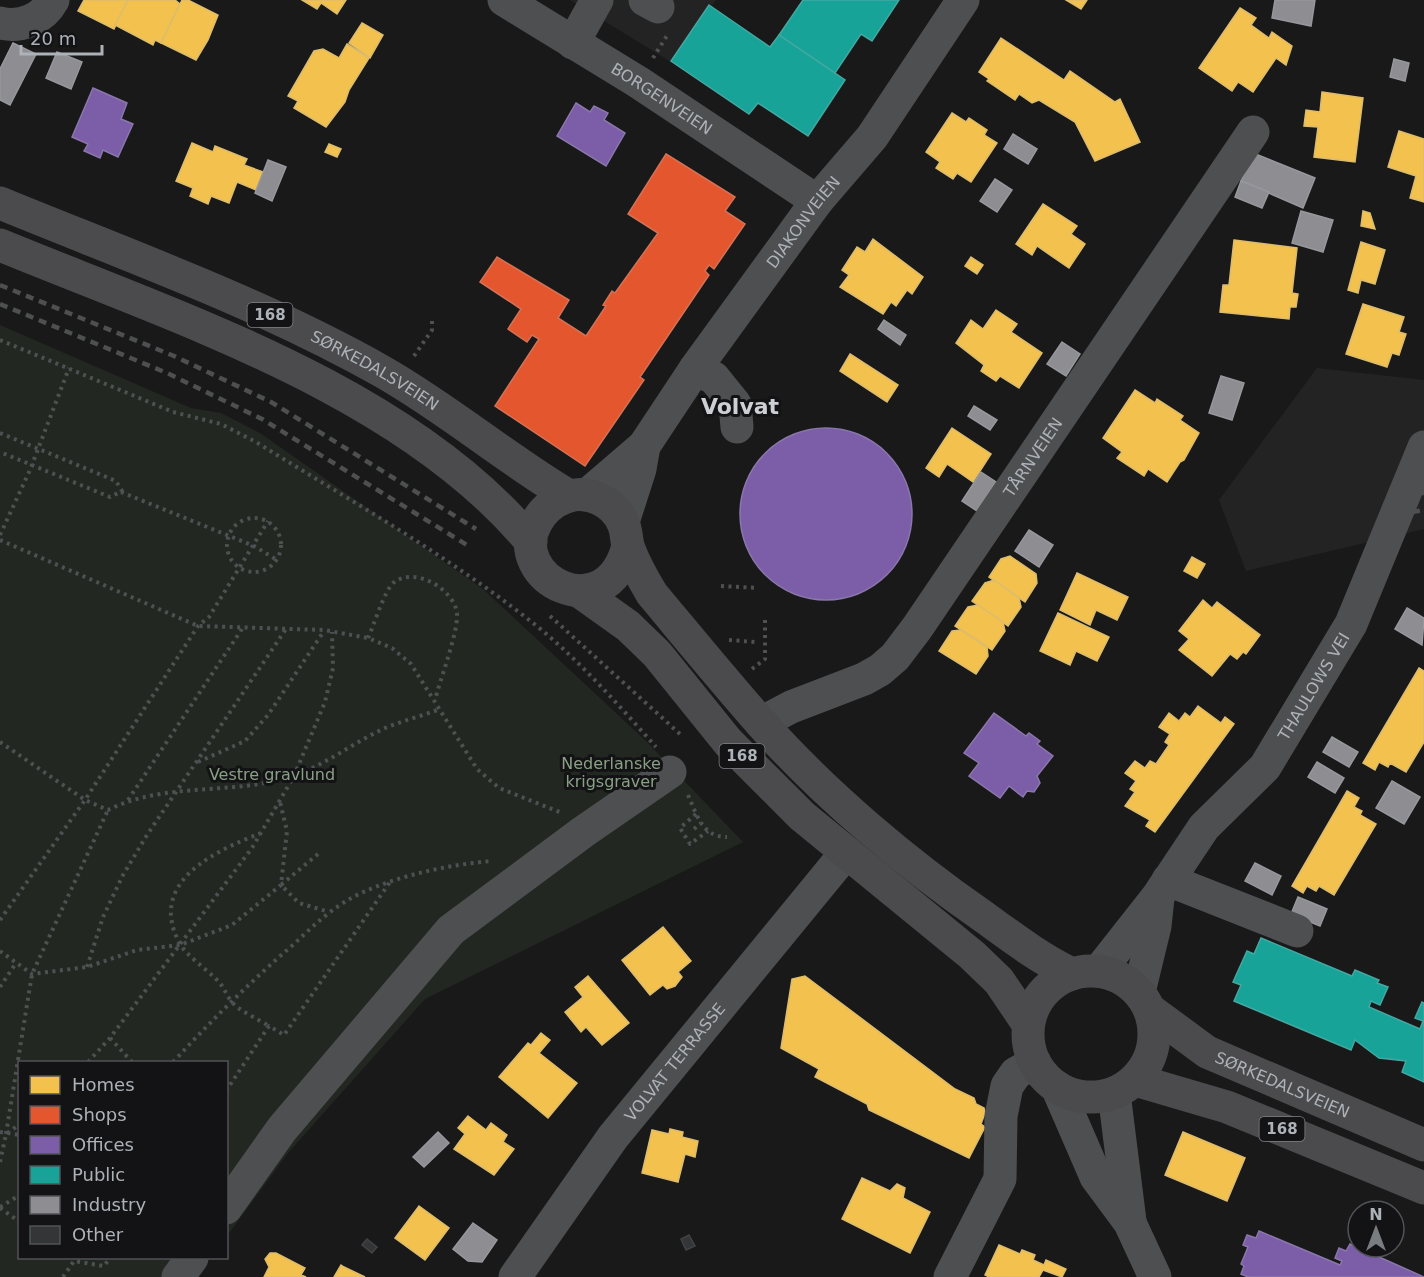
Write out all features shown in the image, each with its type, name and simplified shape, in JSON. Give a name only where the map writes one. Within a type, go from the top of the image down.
[{"type":"main road","name":"SØRKEDALSVEIEN","points":[[0,203],[240,300],[332,345],[415,392],[578,496]]},
{"type":"main road","name":"168","points":[[0,245],[224,338],[362,406],[464,473],[512,519],[531,542]]},
{"type":"main road","points":[[578,496],[609,504],[626,534],[623,564],[613,578],[597,588],[579,591],[564,589],[546,576],[533,557],[531,542],[534,527],[542,513],[554,502],[578,496]]},
{"type":"main road","name":"168","points":[[626,534],[639,572],[652,594],[761,723],[865,824],[942,888],[1032,953],[1085,973]]},
{"type":"main road","name":"168","points":[[579,591],[628,626],[650,647],[728,742],[802,816],[845,854],[972,955],[999,981],[1028,1024]]},
{"type":"main road","points":[[1085,973],[1128,982],[1144,1001],[1154,1028],[1153,1047],[1147,1065],[1124,1087],[1094,1098],[1075,1095],[1057,1087],[1035,1064],[1028,1044],[1028,1024],[1036,1002],[1051,984],[1085,973]]},
{"type":"main road","name":"SØRKEDALSVEIEN","points":[[1144,1001],[1207,1052],[1424,1145]]},
{"type":"main road","name":"168","points":[[1124,1087],[1227,1107],[1424,1188]]},
{"type":"street","points":[[2,28],[30,21],[42,14],[52,0]]},
{"type":"street","name":"BORGENVEIEN","points":[[504,0],[638,82],[817,201]]},
{"type":"street","points":[[573,43],[597,0]]},
{"type":"street","name":"DIAKONVEIEN","points":[[578,496],[644,446],[695,369],[817,201],[872,136],[963,0]]},
{"type":"street","name":"TÅRNVEIEN","points":[[761,723],[791,707],[864,679],[880,670],[895,657],[917,628],[1253,132]]},
{"type":"street","points":[[695,369],[714,378],[735,404],[737,427]]},
{"type":"street","name":"DIAKONVEIEN","points":[[626,534],[644,446]]},
{"type":"street","name":"THAULOWS VEI","points":[[1085,973],[1163,888],[1204,826],[1265,767],[1351,624],[1424,447]]},
{"type":"street","points":[[228,1205],[282,1129],[451,930],[583,831],[672,771]]},
{"type":"street","name":"VOLVAT TERRASSE","points":[[515,1277],[613,1137],[845,854]]},
{"type":"street","points":[[1163,888],[1297,931]]},
{"type":"street","name":"THAULOWS VEI","points":[[1144,1001],[1163,888]]},
{"type":"street","points":[[950,1277],[1000,1179],[1001,1116],[1007,1086],[1016,1073],[1035,1064]]},
{"type":"street","points":[[1057,1087],[1096,1176],[1130,1223],[1155,1277]]},
{"type":"street","points":[[1124,1087],[1130,1223]]},
{"type":"street","points":[[178,1277],[191,1259]]},
{"type":"path","points":[[638,82],[659,11]]},
{"type":"path","points":[[409,364],[432,330],[432,320]]},
{"type":"path","points":[[0,340],[173,412],[221,424],[235,430],[483,586],[526,617],[600,684],[672,771],[701,823],[714,836],[727,837]]},
{"type":"path","points":[[69,368],[32,465],[0,537],[198,626],[324,630],[368,638],[392,648],[411,664],[477,769],[499,788],[558,809],[583,831]]},
{"type":"path","points":[[0,433],[116,481],[122,492],[254,546],[277,560]]},
{"type":"path","points":[[0,452],[110,497],[122,492]]},
{"type":"path","points":[[246,519],[268,522],[274,526],[281,542],[277,560],[262,571],[253,573],[238,568],[227,552],[228,535],[234,526],[246,519]]},
{"type":"path","points":[[0,920],[85,800],[198,626],[209,617],[268,522]]},
{"type":"path","points":[[368,638],[391,585],[401,578],[419,578],[438,586],[453,598],[457,616],[434,700]]},
{"type":"path","points":[[721,586],[758,588]]},
{"type":"path","points":[[542,609],[686,739]]},
{"type":"path","points":[[748,672],[765,658],[765,619]]},
{"type":"path","points":[[128,800],[244,626]]},
{"type":"path","points":[[87,967],[103,917],[123,875],[287,629]]},
{"type":"path","points":[[197,762],[245,741],[268,715],[324,630]]},
{"type":"path","points":[[89,1061],[110,1038],[262,833],[294,776],[325,702],[333,668],[332,632]]},
{"type":"path","points":[[734,641],[755,642]]},
{"type":"path","points":[[0,1162],[32,974],[108,810],[128,800],[178,791],[247,785],[294,776],[385,729],[440,709]]},
{"type":"path","points":[[0,742],[85,800],[108,810]]},
{"type":"path","points":[[279,801],[287,831],[281,885]]},
{"type":"path","points":[[696,814],[680,828],[690,844],[708,831]]},
{"type":"path","points":[[694,829],[701,823]]},
{"type":"path","points":[[262,833],[221,848],[195,865],[177,888],[170,914],[180,945],[224,986],[232,1002],[284,1035],[390,882]]},
{"type":"path","points":[[0,951],[32,974],[87,967],[137,950],[180,945],[232,926],[318,854]]},
{"type":"path","points":[[174,1061],[232,1002],[330,912],[359,895],[390,882],[454,865],[502,861]]},
{"type":"path","points":[[281,885],[299,903],[330,912]]},
{"type":"path","points":[[0,987],[16,963]]},
{"type":"path","points":[[228,1088],[269,1026]]},
{"type":"path","points":[[110,1038],[131,1061]]},
{"type":"path","points":[[6,1134],[18,1125]]},
{"type":"path","points":[[0,1132],[18,1135]]},
{"type":"path","points":[[18,1197],[0,1207],[18,1220]]},
{"type":"path","points":[[71,1259],[104,1266],[109,1259]]},
{"type":"path","points":[[63,1277],[74,1261]]},
{"type":"shaded area","points":[[570,0],[716,0],[671,62]]},
{"type":"shaded area","points":[[1317,368],[1424,380],[1424,529],[1246,571],[1219,500]]},
{"type":"green space","name":"Vestre gravlund","points":[[0,325],[191,408],[221,413],[260,433],[483,589],[646,741],[743,842],[425,999],[288,1153],[228,1235],[228,1061],[18,1061],[18,1259],[209,1259],[195,1277],[0,1277]]},
{"type":"building: Homes","points":[[84,0],[128,0],[114,29],[78,11]]},
{"type":"building: Homes","points":[[128,0],[175,0],[180,4],[161,43],[155,40],[153,45],[115,25]]},
{"type":"building: Homes","points":[[182,0],[188,0],[218,15],[208,40],[196,60],[161,43]]},
{"type":"building: Homes","points":[[302,0],[346,0],[337,14],[321,3],[317,9]]},
{"type":"building: Homes","points":[[1066,0],[1087,0],[1081,9]]},
{"type":"building: Homes","points":[[1240,8],[1256,18],[1251,25],[1269,38],[1272,32],[1292,46],[1286,65],[1276,58],[1253,92],[1238,82],[1232,91],[1199,68]]},
{"type":"building: Homes","points":[[362,23],[383,35],[370,58],[349,43]]},
{"type":"building: Homes","points":[[1001,38],[1064,80],[1070,71],[1115,102],[1120,99],[1140,142],[1095,161],[1075,122],[1039,100],[1032,103],[1019,94],[1015,100],[987,81],[989,79],[979,72]]},
{"type":"building: Homes","points":[[347,44],[369,58],[349,90],[345,102],[326,127],[294,108],[298,101],[288,96],[314,51],[323,49],[339,58]]},
{"type":"building: Homes","points":[[1322,92],[1363,98],[1355,162],[1314,157],[1318,127],[1304,126],[1306,110],[1320,112]]},
{"type":"building: Homes","points":[[952,113],[966,122],[969,118],[987,130],[984,135],[997,143],[971,182],[957,173],[953,179],[936,168],[940,162],[926,152]]},
{"type":"building: Homes","points":[[1399,131],[1424,139],[1424,202],[1410,198],[1416,176],[1388,167]]},
{"type":"building: Homes","points":[[192,143],[213,152],[215,146],[247,159],[244,165],[263,172],[256,190],[237,182],[229,203],[211,196],[208,204],[190,196],[193,188],[176,181]]},
{"type":"building: Homes","points":[[329,144],[341,149],[337,157],[325,152]]},
{"type":"building: Homes","points":[[1043,204],[1077,226],[1071,234],[1085,244],[1069,268],[1037,246],[1032,255],[1016,244]]},
{"type":"building: Homes","points":[[1363,211],[1370,213],[1375,229],[1361,226]]},
{"type":"building: Homes","points":[[873,239],[923,277],[912,294],[907,290],[896,306],[891,302],[883,314],[840,287],[849,275],[842,270],[857,247],[865,252]]},
{"type":"building: Homes","points":[[1234,240],[1297,248],[1292,293],[1298,294],[1296,307],[1290,307],[1289,319],[1220,312],[1223,285],[1229,285]]},
{"type":"building: Homes","points":[[1361,242],[1385,250],[1375,284],[1361,280],[1358,293],[1348,290]]},
{"type":"building: Homes","points":[[971,257],[983,265],[977,274],[965,266]]},
{"type":"building: Homes","points":[[1363,304],[1404,317],[1399,332],[1406,334],[1399,355],[1392,353],[1387,367],[1346,354]]},
{"type":"building: Homes","points":[[996,310],[1017,324],[1011,332],[1042,353],[1019,388],[1000,376],[996,381],[981,371],[984,365],[956,343],[971,320],[983,329]]},
{"type":"building: Homes","points":[[850,354],[898,385],[887,402],[840,371]]},
{"type":"building: Homes","points":[[1135,390],[1155,403],[1157,399],[1183,416],[1180,420],[1199,433],[1184,460],[1180,462],[1167,482],[1148,469],[1144,476],[1117,458],[1122,452],[1103,438]]},
{"type":"building: Homes","points":[[952,428],[991,454],[973,482],[947,464],[939,477],[926,468]]},
{"type":"building: Homes","points":[[1010,556],[1036,574],[1037,583],[1025,602],[989,577],[1001,559]]},
{"type":"building: Homes","points":[[1192,557],[1205,564],[1197,578],[1184,571]]},
{"type":"building: Homes","points":[[1077,573],[1128,597],[1117,620],[1096,610],[1090,625],[1060,610]]},
{"type":"building: Homes","points":[[994,580],[1019,598],[1021,607],[1008,626],[972,601],[985,583]]},
{"type":"building: Homes","points":[[1203,600],[1212,608],[1217,602],[1260,635],[1246,654],[1243,652],[1237,659],[1230,654],[1212,676],[1179,650],[1189,639],[1179,631]]},
{"type":"building: Homes","points":[[978,605],[1003,622],[1005,631],[992,650],[955,626],[968,607]]},
{"type":"building: Homes","points":[[1058,613],[1109,637],[1097,661],[1076,651],[1070,665],[1040,651]]},
{"type":"building: Homes","points":[[961,630],[987,647],[988,656],[976,674],[939,651],[952,631]]},
{"type":"building: Homes","points":[[1419,668],[1424,671],[1424,742],[1406,772],[1390,763],[1388,767],[1379,762],[1375,770],[1363,763]]},
{"type":"building: Homes","points":[[1198,706],[1221,723],[1225,717],[1234,724],[1155,832],[1146,826],[1150,820],[1125,806],[1135,792],[1130,789],[1136,781],[1125,773],[1135,761],[1145,768],[1150,761],[1156,764],[1169,745],[1165,742],[1170,734],[1159,727],[1169,713],[1179,721],[1185,713],[1190,717]]},
{"type":"building: Homes","points":[[1347,791],[1359,798],[1354,807],[1362,811],[1360,815],[1376,824],[1334,895],[1319,886],[1316,891],[1307,886],[1303,893],[1292,886]]},
{"type":"building: Homes","points":[[663,927],[691,961],[678,972],[682,977],[675,986],[667,989],[663,985],[650,995],[622,960]]},
{"type":"building: Homes","points":[[588,976],[629,1023],[602,1045],[586,1027],[581,1032],[565,1012],[583,997],[575,987]]},
{"type":"building: Homes","points":[[805,976],[955,1089],[974,1098],[976,1104],[984,1108],[985,1113],[981,1124],[985,1127],[969,1158],[869,1110],[867,1104],[815,1077],[819,1069],[781,1048],[792,979]]},
{"type":"building: Homes","points":[[541,1033],[550,1040],[539,1053],[577,1083],[548,1118],[499,1077],[528,1043],[531,1045]]},
{"type":"building: Homes","points":[[468,1116],[486,1130],[491,1123],[507,1135],[503,1142],[514,1149],[494,1175],[454,1149],[465,1134],[458,1128]]},
{"type":"building: Homes","points":[[670,1129],[683,1132],[682,1137],[698,1141],[695,1157],[685,1154],[678,1182],[642,1173],[652,1130],[669,1134]]},
{"type":"building: Homes","points":[[1183,1132],[1245,1158],[1227,1201],[1165,1175]]},
{"type":"building: Homes","points":[[862,1178],[890,1191],[897,1184],[905,1188],[903,1198],[930,1212],[910,1253],[842,1219]]},
{"type":"building: Homes","points":[[419,1206],[449,1228],[425,1260],[395,1238]]},
{"type":"building: Homes","points":[[999,1245],[1020,1254],[1022,1250],[1035,1255],[1033,1260],[1044,1265],[1046,1260],[1066,1269],[1062,1277],[1043,1270],[1039,1277],[989,1277],[985,1275]]},
{"type":"building: Homes","points":[[270,1253],[276,1253],[305,1268],[301,1275],[306,1277],[264,1277],[269,1267],[265,1259]]},
{"type":"building: Homes","points":[[341,1265],[344,1267],[365,1277],[334,1277]]},
{"type":"building: Shops","points":[[666,154],[735,197],[725,211],[745,224],[714,269],[709,265],[705,271],[709,275],[640,377],[644,380],[585,466],[495,406],[539,339],[532,335],[527,342],[508,329],[521,309],[480,282],[497,257],[569,300],[558,318],[586,336],[606,306],[603,305],[612,291],[615,293],[658,233],[628,214]]},
{"type":"building: Offices","points":[[93,88],[127,103],[121,119],[133,124],[118,157],[103,150],[100,158],[84,151],[88,144],[72,137]]},
{"type":"building: Offices","points":[[576,103],[590,112],[594,106],[608,113],[604,120],[625,133],[606,166],[557,136]]},
{"type":"building: Offices","points":[[826,428],[843,429],[859,434],[874,442],[887,453],[898,466],[906,481],[911,497],[911,531],[906,547],[898,562],[887,575],[874,586],[859,594],[843,599],[826,600],[809,599],[793,594],[778,586],[765,575],[754,562],[746,547],[741,531],[740,514],[741,497],[746,481],[754,466],[765,453],[778,442],[793,434],[809,429]]},
{"type":"building: Offices","points":[[994,713],[1026,736],[1029,733],[1040,741],[1037,744],[1053,756],[1037,776],[1040,783],[1034,792],[1027,791],[1023,797],[1009,786],[1000,798],[969,776],[979,763],[964,753]]},
{"type":"building: Offices","points":[[1259,1231],[1340,1265],[1342,1261],[1335,1258],[1339,1248],[1346,1251],[1346,1259],[1384,1259],[1424,1277],[1248,1277],[1241,1274],[1244,1266],[1241,1264],[1248,1247],[1243,1245],[1247,1235],[1256,1238]]},
{"type":"building: Public","points":[[803,0],[899,0],[872,41],[861,34],[835,73],[779,35]]},
{"type":"building: Public","points":[[709,5],[770,47],[779,35],[845,80],[808,136],[758,103],[749,114],[671,61]]},
{"type":"building: Public","points":[[1261,938],[1352,976],[1355,970],[1379,980],[1377,983],[1388,987],[1380,1005],[1371,1001],[1369,1007],[1420,1029],[1423,1021],[1415,1018],[1422,1002],[1424,1003],[1424,1082],[1402,1072],[1406,1061],[1379,1058],[1355,1040],[1351,1050],[1234,1001],[1241,985],[1233,982],[1247,951],[1254,954]]},
{"type":"building: Industry","points":[[1275,0],[1315,0],[1311,26],[1272,18]]},
{"type":"building: Industry","points":[[13,43],[36,54],[10,105],[0,100],[0,69]]},
{"type":"building: Industry","points":[[57,52],[82,62],[71,89],[46,78]]},
{"type":"building: Industry","points":[[1394,59],[1409,63],[1405,81],[1390,77]]},
{"type":"building: Industry","points":[[1013,134],[1037,149],[1028,164],[1004,149]]},
{"type":"building: Industry","points":[[1253,153],[1315,178],[1303,208],[1241,181]]},
{"type":"building: Industry","points":[[268,160],[286,167],[272,201],[255,193]]},
{"type":"building: Industry","points":[[995,179],[1012,190],[997,212],[980,201]]},
{"type":"building: Industry","points":[[1241,181],[1269,192],[1262,208],[1235,197]]},
{"type":"building: Industry","points":[[1301,211],[1333,220],[1323,252],[1292,243]]},
{"type":"building: Industry","points":[[884,320],[906,335],[900,345],[878,329]]},
{"type":"building: Industry","points":[[1062,342],[1080,354],[1066,376],[1047,364]]},
{"type":"building: Industry","points":[[1221,376],[1244,383],[1232,420],[1209,413]]},
{"type":"building: Industry","points":[[974,406],[997,420],[990,430],[968,416]]},
{"type":"building: Industry","points":[[981,472],[996,482],[977,511],[962,501]]},
{"type":"building: Industry","points":[[1029,530],[1053,545],[1039,567],[1015,551]]},
{"type":"building: Industry","points":[[1407,608],[1424,618],[1422,645],[1395,629]]},
{"type":"building: Industry","points":[[1332,737],[1358,752],[1349,767],[1323,752]]},
{"type":"building: Industry","points":[[1317,762],[1344,778],[1335,793],[1308,777]]},
{"type":"building: Industry","points":[[1392,781],[1420,797],[1404,824],[1376,808]]},
{"type":"building: Industry","points":[[1255,863],[1281,876],[1272,895],[1245,881]]},
{"type":"building: Industry","points":[[1298,897],[1327,909],[1320,926],[1291,914]]},
{"type":"building: Industry","points":[[438,1132],[449,1143],[424,1167],[413,1157]]},
{"type":"building: Industry","points":[[473,1223],[497,1240],[482,1262],[468,1261],[453,1249]]},
{"type":"building: Other","points":[[689,1235],[695,1246],[686,1250],[681,1239]]},
{"type":"building: Other","points":[[367,1239],[377,1247],[372,1253],[362,1245]]},
{"type":"railway","points":[[0,285],[174,356],[271,402],[476,529]]},
{"type":"railway","points":[[0,304],[167,373],[262,419],[467,545]]},
{"type":"railway","points":[[1412,512],[1424,510]]},
{"type":"district","name":"Volvat","points":[[740,406]]},
{"type":"park label","name":"Nederlanske krigsgraver","points":[[611,772]]}]
